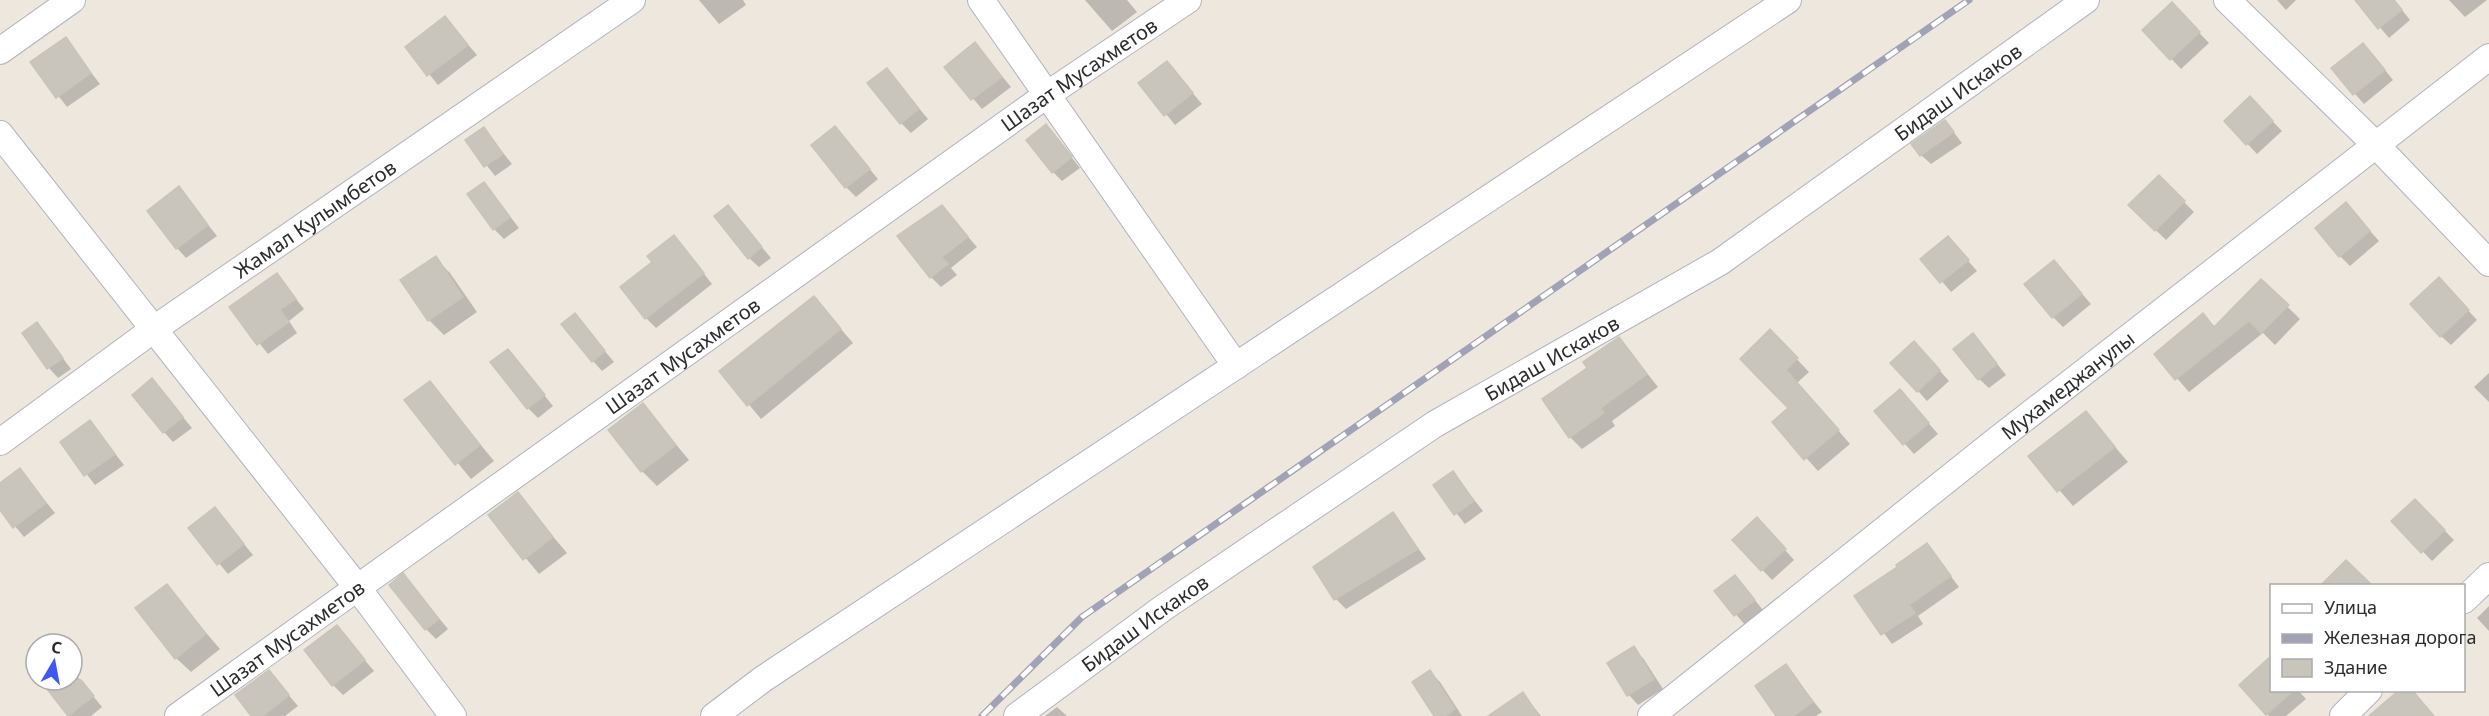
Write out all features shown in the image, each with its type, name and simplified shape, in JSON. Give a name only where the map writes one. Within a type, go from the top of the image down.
[{"type":"street","points":[[0,51],[72,0]]},
{"type":"street","name":"Жамал Кулымбетов","points":[[0,442],[154,329],[632,0]]},
{"type":"street","points":[[981,0],[1236,366]]},
{"type":"street","name":"Шазат Мусахметов","points":[[178,716],[1048,94],[1188,0]]},
{"type":"street","points":[[714,716],[763,680],[1788,0]]},
{"type":"street","name":"Бидаш Искаков","points":[[1017,716],[1163,608],[1435,424],[1720,262],[2086,0]]},
{"type":"street","points":[[2227,0],[2377,146],[2489,263]]},
{"type":"street","name":"Мухамеджанулы","points":[[1651,716],[1994,443],[2489,57]]},
{"type":"street","points":[[0,134],[357,587],[453,716]]},
{"type":"street","points":[[2465,598],[2489,576]]},
{"type":"street","points":[[2343,716],[2367,692]]},
{"type":"building","points":[[2355,0],[2394,0],[2402,10],[2378,29]]},
{"type":"building","points":[[2172,2],[2200,32],[2170,60],[2142,30]]},
{"type":"building","points":[[445,16],[468,45],[427,76],[405,47]]},
{"type":"building","points":[[66,37],[91,73],[56,98],[30,62]]},
{"type":"building","points":[[975,42],[1002,77],[971,100],[944,67]]},
{"type":"building","points":[[2363,43],[2385,70],[2353,95],[2331,68]]},
{"type":"building","points":[[1167,61],[1193,93],[1164,116],[1138,83]]},
{"type":"building","points":[[887,68],[919,109],[900,124],[867,83]]},
{"type":"building","points":[[2250,96],[2273,121],[2246,145],[2224,121]]},
{"type":"building","points":[[1945,120],[1954,132],[1920,156],[1911,144]]},
{"type":"building","points":[[1046,124],[1072,157],[1052,173],[1026,140]]},
{"type":"building","points":[[835,126],[870,169],[845,188],[811,145]]},
{"type":"building","points":[[484,127],[503,154],[484,167],[465,140]]},
{"type":"building","points":[[2159,175],[2185,201],[2155,231],[2128,205]]},
{"type":"building","points":[[484,182],[510,217],[493,230],[467,194]]},
{"type":"building","points":[[179,186],[208,225],[176,249],[147,211]]},
{"type":"building","points":[[2346,202],[2370,231],[2339,257],[2315,228]]},
{"type":"building","points":[[728,205],[762,247],[748,259],[714,216]]},
{"type":"building","points":[[942,205],[968,237],[942,257],[948,264],[930,278],[897,236]]},
{"type":"building","points":[[674,235],[704,273],[645,319],[620,287],[652,262],[647,256]]},
{"type":"building","points":[[1948,236],[1969,260],[1940,283],[1920,259]]},
{"type":"building","points":[[436,256],[463,297],[428,321],[400,280]]},
{"type":"building","points":[[2054,260],[2082,294],[2052,318],[2024,284]]},
{"type":"building","points":[[277,273],[296,299],[280,310],[289,322],[257,345],[229,307]]},
{"type":"building","points":[[2439,277],[2469,310],[2440,337],[2410,304]]},
{"type":"building","points":[[2261,279],[2289,305],[2261,333],[2249,321],[2175,380],[2154,354],[2203,313],[2214,327]]},
{"type":"building","points":[[814,296],[841,329],[747,406],[719,371]]},
{"type":"building","points":[[575,313],[605,351],[592,362],[561,324]]},
{"type":"building","points":[[37,322],[63,358],[47,369],[22,333]]},
{"type":"building","points":[[1770,329],[1798,358],[1786,370],[1839,430],[1804,460],[1772,422],[1788,408],[1740,359]]},
{"type":"building","points":[[1973,333],[1997,364],[1978,380],[1953,349]]},
{"type":"building","points":[[1619,337],[1647,374],[1601,408],[1604,413],[1569,438],[1542,399],[1587,368],[1583,362]]},
{"type":"building","points":[[1914,341],[1940,370],[1917,392],[1890,363]]},
{"type":"building","points":[[508,349],[545,395],[527,409],[490,362]]},
{"type":"building","points":[[152,378],[183,417],[163,433],[132,395]]},
{"type":"building","points":[[430,381],[480,445],[455,465],[404,400]]},
{"type":"building","points":[[1900,389],[1929,423],[1903,445],[1874,411]]},
{"type":"building","points":[[643,403],[676,445],[641,472],[608,430]]},
{"type":"building","points":[[2086,411],[2115,447],[2057,492],[2028,456]]},
{"type":"building","points":[[90,420],[115,454],[84,476],[60,442]]},
{"type":"building","points":[[20,468],[46,503],[13,528],[0,510],[0,483]]},
{"type":"building","points":[[1453,471],[1474,501],[1454,515],[1433,485]]},
{"type":"building","points":[[518,492],[553,537],[523,560],[488,515]]},
{"type":"building","points":[[2415,499],[2445,530],[2421,553],[2391,521]]},
{"type":"building","points":[[215,507],[244,544],[217,565],[188,528]]},
{"type":"building","points":[[1393,512],[1418,549],[1334,600],[1313,567]]},
{"type":"building","points":[[1757,517],[1786,549],[1761,571],[1732,540]]},
{"type":"building","points":[[1927,543],[1951,576],[1909,605],[1915,613],[1881,635],[1854,596]]},
{"type":"building","points":[[2346,560],[2371,584],[2322,584]]},
{"type":"building","points":[[403,573],[439,619],[425,630],[389,585]]},
{"type":"building","points":[[1735,575],[1755,600],[1734,616],[1714,591]]},
{"type":"building","points":[[167,584],[206,634],[175,659],[135,608]]},
{"type":"building","points":[[337,625],[365,660],[332,686],[304,650]]},
{"type":"building","points":[[1634,646],[1654,679],[1627,696],[1607,663]]},
{"type":"building","points":[[2270,657],[2270,692],[2292,692],[2266,715],[2239,685]]},
{"type":"building","points":[[1786,664],[1813,702],[1793,716],[1776,716],[1755,686]]},
{"type":"building","points":[[269,670],[289,695],[263,716],[251,716],[235,695]]},
{"type":"building","points":[[1430,670],[1455,709],[1445,716],[1434,716],[1412,682]]},
{"type":"building","points":[[84,684],[94,696],[68,716],[49,692],[84,692]]},
{"type":"building","points":[[1523,692],[1539,716],[1488,716]]},
{"type":"building","points":[[2397,692],[2414,692],[2434,716],[2369,716]]},
{"type":"railway","points":[[982,716],[1082,617],[1969,0]]}]
